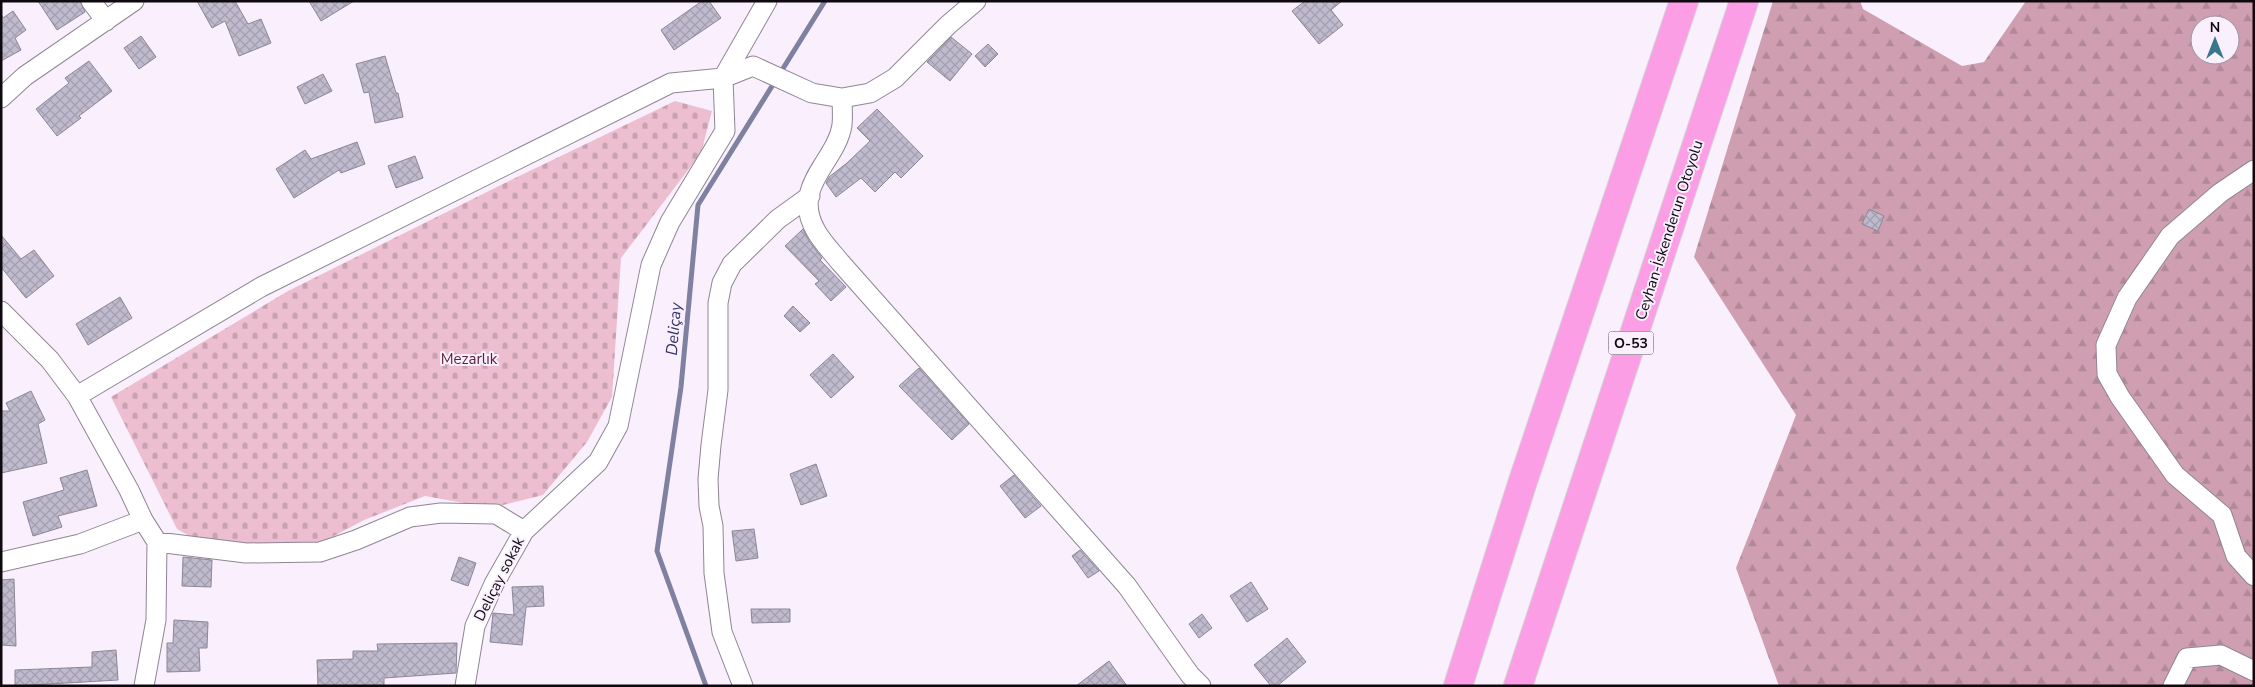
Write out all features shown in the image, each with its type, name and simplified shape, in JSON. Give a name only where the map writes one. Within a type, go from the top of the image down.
[{"type":"highway","points":[[1458,686],[1520,493],[1684,1]]},
{"type":"highway","name":"Ceyhan-İskenderun Otoyolu","points":[[1518,686],[1744,1]]},
{"type":"street","points":[[91,1],[106,21]]},
{"type":"street","points":[[1,98],[25,76],[134,1]]},
{"type":"street","points":[[723,78],[767,1]]},
{"type":"street","points":[[77,396],[261,287],[671,83],[723,78],[753,66],[771,72],[812,93],[842,98],[870,93],[895,78],[948,25],[976,1]]},
{"type":"street","name":"Deliçay sokak","points":[[461,684],[475,626],[494,584],[524,531],[598,462],[618,426],[651,265],[670,222],[726,131],[723,78]]},
{"type":"street","points":[[842,98],[842,125],[835,143],[811,185],[809,208],[816,231],[840,262],[1127,586],[1190,675],[1201,686]]},
{"type":"street","points":[[2254,170],[2220,193],[2170,236],[2127,298],[2106,345],[2107,374],[2120,397],[2174,475],[2222,515],[2236,556],[2254,576]]},
{"type":"street","points":[[743,686],[722,632],[715,583],[713,526],[709,506],[710,454],[718,382],[718,303],[722,283],[732,264],[778,219],[810,196]]},
{"type":"street","points":[[1,311],[50,360],[77,396],[129,490],[143,520],[157,542],[156,620],[144,686]]},
{"type":"street","points":[[157,542],[246,553],[320,552],[356,540],[410,517],[441,513],[496,514],[524,531]]},
{"type":"street","points":[[1,562],[80,544],[143,520]]},
{"type":"street","points":[[2173,686],[2174,680],[2187,658],[2222,655],[2254,672]]},
{"type":"green space","points":[[1773,1],[1860,1],[1863,9],[1962,66],[1984,62],[2026,1],[2254,1],[2254,686],[1779,686],[1736,568],[1796,415],[1694,257]]},
{"type":"green space","name":"Mezarlık","points":[[675,101],[712,111],[701,153],[621,258],[612,397],[587,442],[543,495],[491,508],[425,496],[364,520],[319,544],[204,544],[177,529],[111,397],[288,291]]},
{"type":"building","points":[[38,1],[80,1],[85,12],[57,30]]},
{"type":"building","points":[[197,1],[235,1],[248,24],[261,19],[271,43],[239,56],[225,21],[212,28]]},
{"type":"building","points":[[309,1],[354,1],[321,21]]},
{"type":"building","points":[[702,1],[709,1],[721,18],[674,50],[661,30]]},
{"type":"building","points":[[1305,1],[1342,1],[1331,10],[1343,25],[1319,44],[1292,11]]},
{"type":"building","points":[[13,11],[26,30],[15,38],[21,50],[1,61],[1,14],[3,18]]},
{"type":"building","points":[[141,36],[156,57],[139,69],[124,48]]},
{"type":"building","points":[[951,37],[972,54],[950,81],[927,62]]},
{"type":"building","points":[[988,44],[998,54],[985,67],[975,56]]},
{"type":"building","points":[[385,56],[396,93],[398,93],[403,117],[375,123],[369,92],[364,93],[356,64]]},
{"type":"building","points":[[89,61],[112,91],[79,116],[81,118],[57,136],[36,109],[69,83],[65,78]]},
{"type":"building","points":[[323,74],[332,91],[305,104],[297,87]]},
{"type":"building","points":[[877,109],[923,156],[901,178],[895,172],[875,192],[861,178],[836,197],[826,183],[829,177],[870,141],[857,128]]},
{"type":"building","points":[[357,142],[365,164],[341,173],[339,170],[294,198],[276,169],[305,150],[311,159]]},
{"type":"building","points":[[415,156],[423,178],[396,188],[388,166]]},
{"type":"building","points":[[1869,209],[1884,216],[1878,231],[1862,224]]},
{"type":"building","points":[[803,229],[809,241],[822,258],[820,260],[846,287],[831,301],[815,284],[819,281],[785,246]]},
{"type":"building","points":[[1,235],[21,259],[34,250],[54,276],[26,298],[1,267]]},
{"type":"building","points":[[120,297],[132,318],[88,345],[76,324]]},
{"type":"building","points":[[793,306],[810,323],[800,332],[784,316]]},
{"type":"building","points":[[833,354],[854,377],[831,398],[810,375]]},
{"type":"building","points":[[919,368],[969,424],[952,440],[899,386]]},
{"type":"building","points":[[31,391],[45,420],[38,424],[47,463],[1,473],[1,411],[10,411],[6,403]]},
{"type":"building","points":[[816,464],[827,496],[801,505],[790,474]]},
{"type":"building","points":[[87,470],[97,506],[58,516],[62,527],[33,536],[23,502],[64,490],[60,478]]},
{"type":"building","points":[[1014,475],[1041,506],[1025,518],[1000,486]]},
{"type":"building","points":[[754,529],[758,558],[736,561],[732,531]]},
{"type":"building","points":[[1080,550],[1099,571],[1088,578],[1072,556]]},
{"type":"building","points":[[183,557],[212,560],[211,587],[182,586]]},
{"type":"building","points":[[459,557],[476,563],[468,586],[451,580]]},
{"type":"building","points":[[14,579],[16,646],[1,645],[1,580]]},
{"type":"building","points":[[1251,582],[1268,609],[1247,622],[1230,596]]},
{"type":"building","points":[[543,586],[544,606],[526,607],[522,645],[490,642],[493,613],[514,615],[512,587]]},
{"type":"building","points":[[751,609],[790,609],[790,622],[752,623]]},
{"type":"building","points":[[1202,614],[1212,628],[1199,638],[1189,624]]},
{"type":"building","points":[[174,620],[208,622],[207,648],[199,648],[200,671],[167,672],[167,643],[173,643]]},
{"type":"building","points":[[1287,638],[1306,662],[1277,686],[1271,686],[1254,665]]},
{"type":"building","points":[[457,643],[456,673],[384,678],[384,686],[318,686],[317,660],[353,659],[353,651],[378,651],[377,644]]},
{"type":"building","points":[[116,650],[118,680],[15,686],[15,670],[92,667],[92,652]]},
{"type":"building","points":[[1109,661],[1127,686],[1076,686]]},
{"type":"waterway","name":"Deliçay","points":[[706,686],[657,551],[681,387],[698,205],[825,1]]}]
